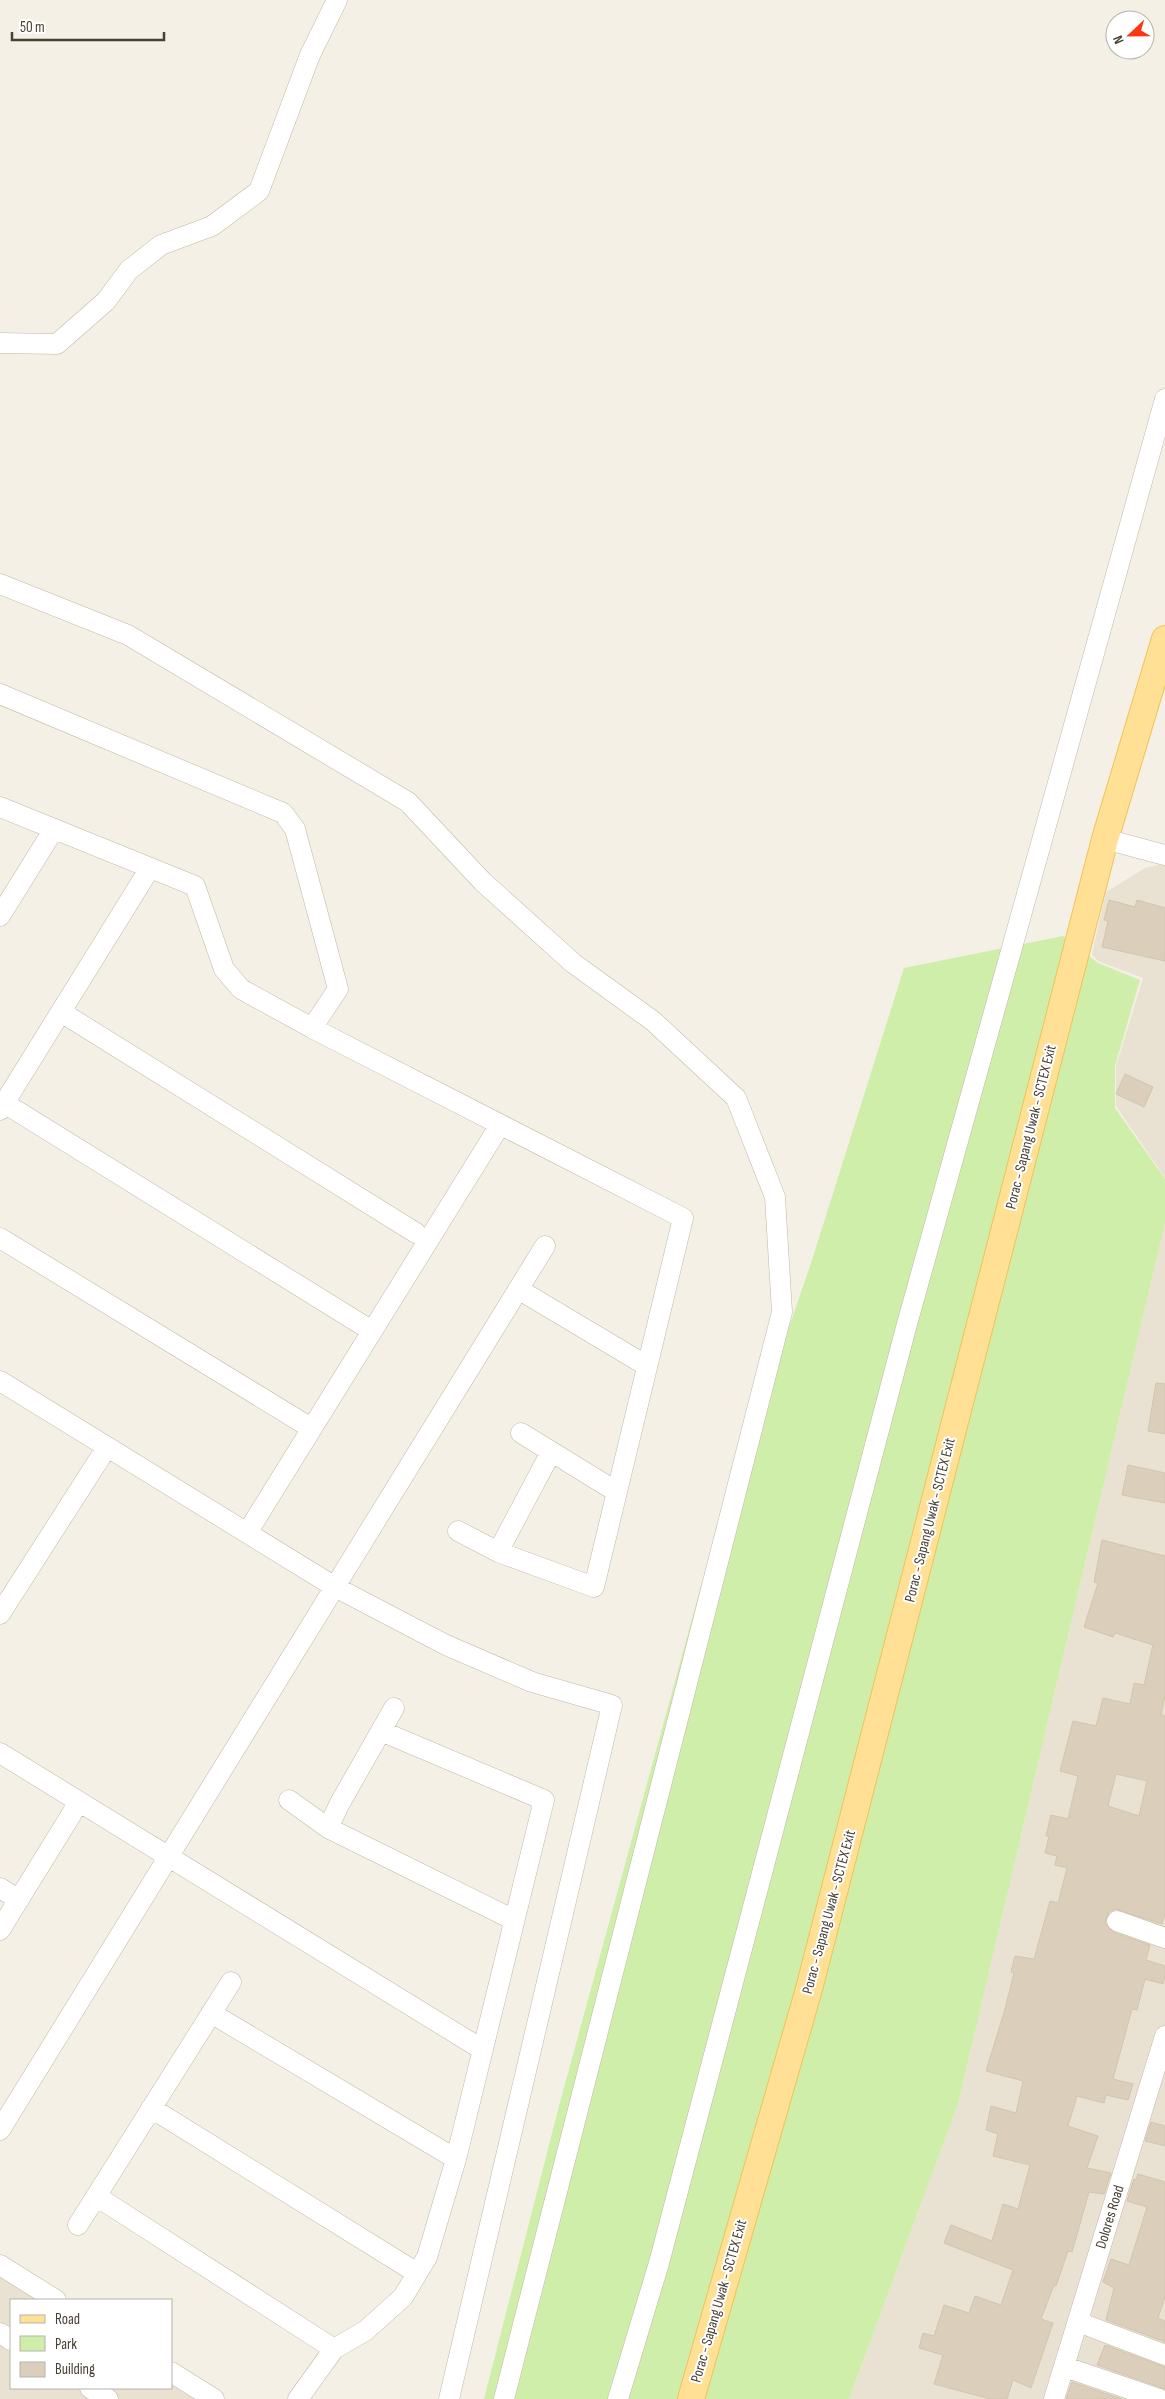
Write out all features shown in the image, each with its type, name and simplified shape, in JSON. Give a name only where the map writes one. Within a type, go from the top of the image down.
[{"type":"main road","name":"Porac - Sapang Uwak - SCTEX Exit","points":[[691,2399],[809,1989],[1105,839],[1165,639]]},
{"type":"street","points":[[0,343],[57,344],[106,301],[129,270],[161,245],[212,226],[259,191],[310,55],[337,0]]},
{"type":"street","points":[[618,2399],[661,2253],[905,1334],[1165,399]]},
{"type":"street","points":[[0,584],[128,635],[408,802],[483,882],[573,963],[653,1021],[736,1098],[775,1197],[782,1312],[504,2399]]},
{"type":"street","points":[[0,694],[284,813],[295,829],[338,989],[312,1028]]},
{"type":"street","points":[[0,807],[195,886],[224,969],[241,989],[312,1028],[683,1218],[594,1587],[498,1552],[458,1531]]},
{"type":"street","points":[[0,916],[54,829]]},
{"type":"street","points":[[1105,839],[1165,855]]},
{"type":"street","points":[[150,868],[2,1106],[372,1331]]},
{"type":"street","points":[[61,1012],[416,1233]]},
{"type":"street","points":[[247,1533],[500,1125]]},
{"type":"street","points":[[0,1238],[311,1428]]},
{"type":"street","points":[[0,2130],[545,1246]]},
{"type":"street","points":[[518,1289],[647,1366]]},
{"type":"street","points":[[0,1381],[335,1587],[446,1645],[532,1682],[612,1705],[448,2399]]},
{"type":"street","points":[[521,1433],[617,1492]]},
{"type":"street","points":[[0,1614],[107,1447]]},
{"type":"street","points":[[498,1552],[551,1452]]},
{"type":"street","points":[[328,1828],[394,1708]]},
{"type":"street","points":[[298,2399],[334,2349],[365,2331],[403,2297],[427,2257],[456,2159],[544,1800],[381,1731]]},
{"type":"street","points":[[0,1753],[483,2050]]},
{"type":"street","points":[[289,1800],[328,1828],[514,1920]]},
{"type":"street","points":[[0,1930],[79,1802]]},
{"type":"street","points":[[0,1888],[19,1900]]},
{"type":"street","points":[[1117,1920],[1165,1938]]},
{"type":"street","points":[[78,2225],[230,1982]]},
{"type":"street","points":[[210,2013],[456,2159]]},
{"type":"street","name":"Dolores Road","points":[[1054,2399],[1165,2036]]},
{"type":"street","points":[[151,2108],[417,2273]]},
{"type":"street","points":[[96,2196],[334,2349]]},
{"type":"street","points":[[0,2265],[54,2299]]},
{"type":"street","points":[[1078,2322],[1165,2355]]},
{"type":"street","points":[[1065,2368],[1160,2399]]},
{"type":"street","points":[[172,2373],[214,2399]]},
{"type":"street","points":[[92,2389],[108,2399]]},
{"type":"shaded area","points":[[1165,863],[1165,1178],[1116,1106],[1116,1066],[1143,978],[1098,961],[1092,954],[1106,892],[1145,868]]},
{"type":"shaded area","points":[[1165,1223],[1165,2399],[849,2399],[958,2104]]},
{"type":"shaded area","points":[[0,2270],[47,2299],[10,2299],[10,2389],[172,2389],[172,2377],[208,2399],[0,2399]]},
{"type":"green space","points":[[1063,936],[1098,963],[1140,980],[1115,1066],[1115,1108],[1165,1179],[1165,1223],[958,2104],[849,2399],[484,2399],[559,2106],[702,1582],[812,1260],[904,968]]},
{"type":"building","points":[[1109,900],[1135,907],[1137,900],[1165,908],[1165,961],[1102,947],[1108,921],[1104,920]]},
{"type":"building","points":[[1125,1074],[1153,1087],[1144,1107],[1116,1094]]},
{"type":"building","points":[[1156,1383],[1165,1384],[1165,1434],[1148,1431]]},
{"type":"building","points":[[1128,1465],[1165,1473],[1165,1503],[1122,1495]]},
{"type":"building","points":[[1102,1540],[1165,1556],[1165,1696],[1161,1715],[1165,1716],[1165,1914],[1162,1924],[1115,1909],[1109,1912],[1105,1923],[1113,1932],[1150,1945],[1146,1960],[1165,1966],[1165,1976],[1163,1984],[1145,1979],[1137,2010],[1132,2009],[1113,2079],[1133,2084],[1128,2100],[1106,2095],[1104,2103],[1077,2096],[1068,2126],[1098,2136],[1087,2168],[1111,2173],[1104,2194],[1089,2192],[1072,2252],[1068,2251],[1056,2286],[1054,2285],[1041,2319],[1053,2323],[1031,2388],[1013,2380],[1007,2399],[990,2399],[934,2384],[943,2355],[919,2348],[923,2333],[934,2336],[944,2305],[969,2313],[975,2296],[1001,2305],[1013,2270],[944,2243],[951,2225],[992,2241],[1003,2204],[1018,2209],[1030,2165],[993,2156],[998,2134],[986,2130],[991,2106],[1016,2113],[1023,2081],[986,2071],[1005,2009],[1014,1973],[1011,1972],[1015,1956],[1034,1959],[1050,1901],[1058,1903],[1067,1868],[1055,1865],[1057,1856],[1045,1853],[1049,1836],[1046,1836],[1051,1815],[1068,1819],[1078,1776],[1060,1771],[1073,1721],[1096,1726],[1103,1698],[1130,1704],[1134,1683],[1144,1685],[1153,1645],[1115,1633],[1113,1637],[1084,1627],[1098,1583],[1094,1582]],"holes":[[[1116,1774],[1147,1781],[1139,1816],[1108,1806]]]},
{"type":"building","points":[[1151,2122],[1165,2126],[1165,2146],[1145,2141]]},
{"type":"building","points":[[1138,2174],[1165,2182],[1165,2297],[1158,2318],[1165,2321],[1165,2342],[1106,2320],[1114,2288],[1103,2282],[1111,2259],[1129,2265],[1147,2207],[1127,2201],[1134,2179],[1136,2180]]},
{"type":"building","points":[[1105,2345],[1165,2367],[1165,2389],[1097,2365]]},
{"type":"building","points":[[1072,2382],[1122,2399],[1066,2399]]}]
